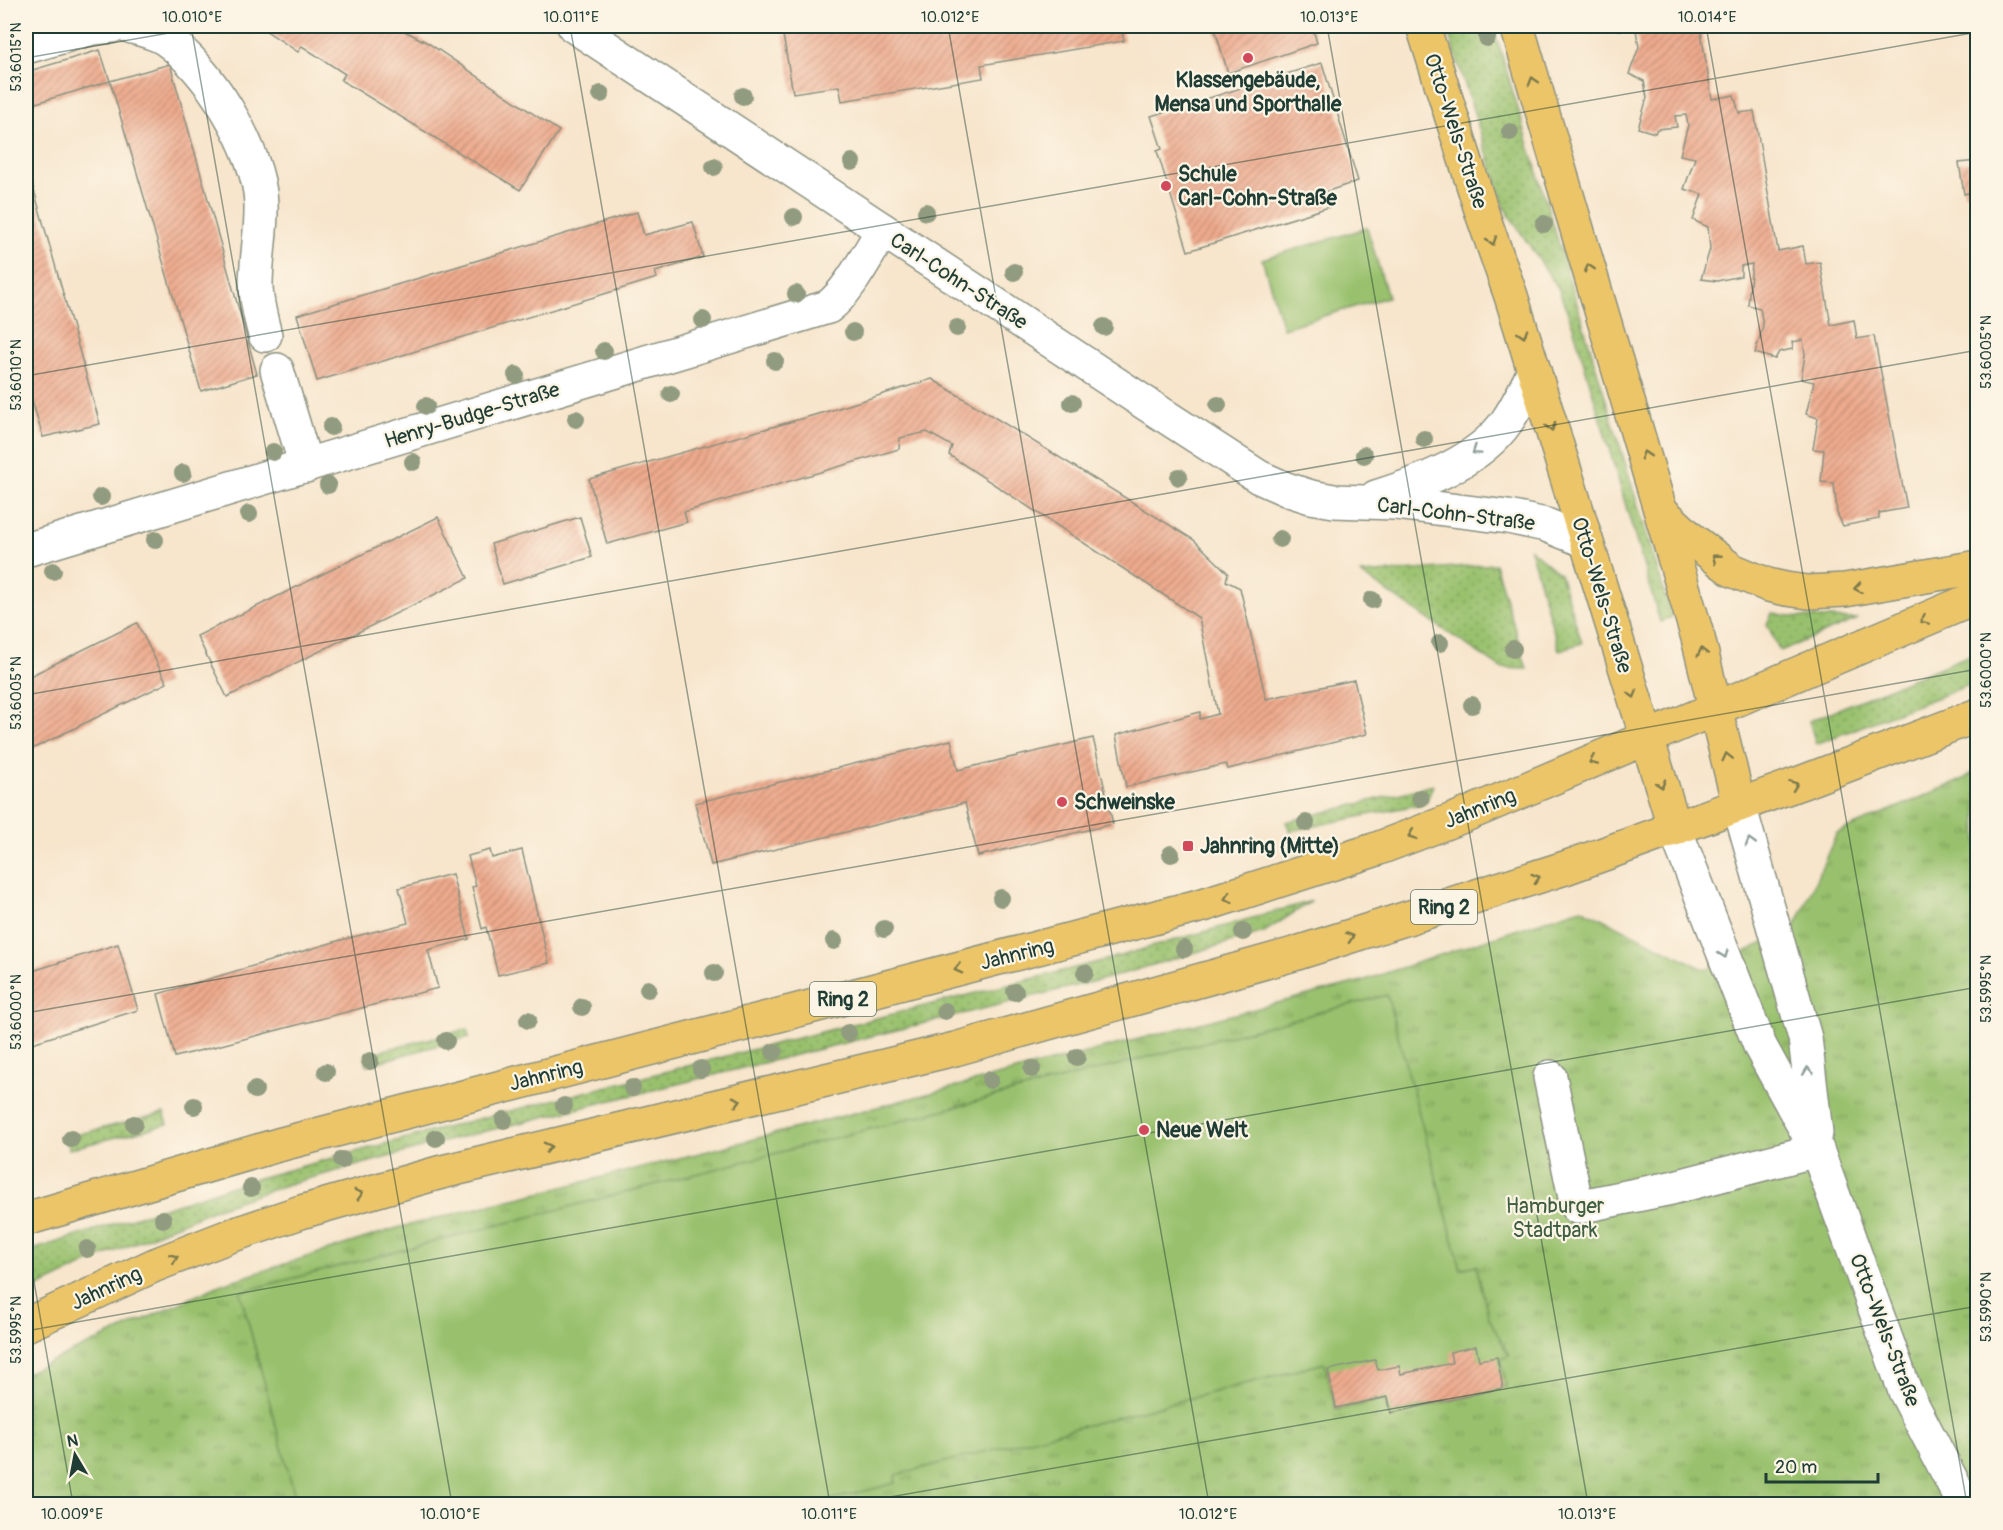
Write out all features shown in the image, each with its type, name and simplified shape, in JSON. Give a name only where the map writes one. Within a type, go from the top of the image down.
[{"type":"main road","name":"Otto-Wels-Straße","points":[[1423,26],[1534,371],[1675,829]]},
{"type":"main road","name":"Otto-Wels-Straße","points":[[1517,26],[1698,638],[1739,805]]},
{"type":"main road","points":[[1661,511],[1690,538],[1732,570],[1767,585],[1786,589],[1808,592],[1845,590],[1977,567]]},
{"type":"main road","name":"Jahnring","points":[[26,1219],[278,1145],[1203,905],[1374,850],[1463,816],[1977,597]]},
{"type":"main road","name":"Jahnring","points":[[26,1326],[155,1265],[301,1212],[449,1171],[967,1046],[1294,954],[1565,868],[1977,715]]},
{"type":"street","points":[[26,47],[93,28],[112,26]]},
{"type":"street","points":[[129,26],[162,37],[189,58],[225,106],[249,148],[261,200],[261,237],[256,286],[265,335]]},
{"type":"street","name":"Carl-Cohn-Straße","points":[[574,26],[1259,477],[1311,497],[1359,503],[1395,503],[1508,517],[1546,525],[1586,541]]},
{"type":"street","name":"Henry-Budge-Straße","points":[[26,550],[828,307],[844,291],[883,230]]},
{"type":"street","points":[[277,370],[306,466]]},
{"type":"street","name":"Carl-Cohn-Straße","points":[[1359,503],[1404,488],[1451,467],[1489,442],[1507,421],[1534,371]]},
{"type":"street","name":"Otto-Wels-Straße","points":[[1739,805],[1805,1038],[1818,1150]]},
{"type":"street","name":"Otto-Wels-Straße","points":[[1675,829],[1760,1046],[1818,1150],[1905,1391],[1964,1504]]},
{"type":"street","points":[[1550,1077],[1577,1208],[1671,1188],[1818,1150]]},
{"type":"green space","points":[[1446,26],[1493,26],[1672,618],[1660,622],[1573,326],[1558,288],[1505,209]]},
{"type":"green space","points":[[1367,228],[1388,297],[1283,328],[1262,259]]},
{"type":"green space","points":[[1530,549],[1560,574],[1582,643],[1559,650]]},
{"type":"green space","points":[[1495,564],[1527,669],[1501,668],[1361,574]]},
{"type":"green space","points":[[1772,613],[1796,617],[1858,619],[1780,651],[1767,624]]},
{"type":"green space","points":[[1977,652],[1977,682],[1816,744],[1809,721]]},
{"type":"green space","name":"Hamburger Stadtpark","points":[[1977,770],[1977,1504],[26,1504],[26,1373],[222,1284],[397,1228],[708,1151],[1362,981],[1581,908],[1706,970],[1794,929],[1837,833],[1962,780]]},
{"type":"green space","points":[[1433,785],[1426,803],[1290,831],[1286,822]]},
{"type":"green space","points":[[1312,901],[1264,932],[1112,977],[454,1139],[289,1184],[217,1208],[97,1259],[26,1293],[26,1252],[251,1180],[474,1120],[1102,961]]},
{"type":"green space","name":"Neue Welt","points":[[1387,995],[1461,1269],[1476,1265],[1489,1318],[1509,1356],[1501,1359],[1506,1387],[1389,1415],[1384,1399],[1336,1410],[1325,1363],[895,1475],[896,1483],[815,1504],[297,1504],[240,1292]]},
{"type":"green space","points":[[467,1029],[469,1037],[367,1065],[365,1055]]},
{"type":"green space","points":[[164,1113],[168,1124],[69,1149],[67,1137]]},
{"type":"building","points":[[268,26],[395,26],[428,43],[559,131],[520,190],[341,80],[345,74],[302,46],[298,52],[265,30]]},
{"type":"building","points":[[840,26],[1121,26],[1124,41],[981,65],[983,78],[842,101],[839,86],[793,93],[783,35]]},
{"type":"building","name":"Klassengebäude, Mensa und Sporthalle","points":[[1214,26],[1312,26],[1317,43],[1228,73]]},
{"type":"building","points":[[1621,26],[1700,26],[1712,99],[1734,95],[1739,113],[1754,111],[1778,251],[1803,246],[1806,264],[1820,262],[1831,325],[1854,320],[1857,339],[1874,336],[1907,508],[1879,513],[1879,519],[1843,526],[1837,513],[1834,483],[1821,482],[1824,450],[1813,449],[1818,418],[1806,414],[1814,382],[1801,379],[1805,355],[1803,340],[1792,342],[1793,349],[1779,352],[1775,359],[1755,353],[1763,326],[1760,308],[1748,305],[1752,264],[1741,266],[1741,276],[1717,281],[1701,279],[1710,249],[1708,227],[1693,220],[1702,194],[1684,189],[1695,158],[1680,155],[1688,125],[1686,115],[1675,116],[1677,127],[1657,129],[1655,133],[1638,128],[1647,98],[1644,81],[1629,74],[1639,47],[1636,30],[1619,30]]},
{"type":"building","points":[[100,50],[110,81],[26,106],[26,72]]},
{"type":"building","points":[[1322,63],[1358,181],[1325,192],[1329,207],[1188,251],[1157,151],[1162,149],[1151,116]]},
{"type":"building","points":[[170,64],[257,374],[201,391],[110,81]]},
{"type":"building","points":[[1977,161],[1976,218],[1972,192],[1964,194],[1959,163]]},
{"type":"building","points":[[26,162],[100,424],[43,437],[26,380]]},
{"type":"building","points":[[637,212],[644,235],[693,222],[703,257],[655,272],[657,278],[317,381],[297,315]]},
{"type":"building","points":[[932,379],[1194,540],[1228,573],[1226,581],[1240,588],[1266,699],[1354,680],[1367,734],[1228,769],[1226,764],[1126,787],[1116,735],[1200,712],[1200,719],[1218,714],[1199,618],[949,455],[952,446],[927,432],[900,438],[899,449],[684,512],[687,522],[607,544],[589,479]]},
{"type":"building","points":[[438,517],[468,578],[227,697],[197,636]]},
{"type":"building","points":[[580,517],[592,557],[503,584],[491,544]]},
{"type":"building","points":[[137,623],[167,683],[26,752],[26,678]]},
{"type":"building","points":[[1093,738],[1113,824],[978,856],[965,803],[711,865],[695,803],[951,740],[958,770]]},
{"type":"building","points":[[490,850],[492,858],[522,850],[549,963],[498,975],[486,927],[482,929],[472,887],[476,886],[468,856]]},
{"type":"building","points":[[452,874],[469,939],[428,950],[438,988],[175,1057],[158,994],[341,940],[408,923],[399,888]]},
{"type":"building","points":[[118,944],[138,1010],[26,1045],[26,973]]},
{"type":"building","points":[[1476,1346],[1479,1360],[1497,1357],[1503,1388],[1391,1413],[1388,1397],[1336,1408],[1328,1370],[1375,1360],[1378,1370],[1399,1366],[1401,1374],[1452,1363],[1450,1352]]},
{"type":"place","name":"Klassengebäude, Mensa und Sporthalle","points":[[1248,58]]},
{"type":"place","name":"Schule Carl-Cohn-Straße","points":[[1166,186]]},
{"type":"place","name":"Schweinske","points":[[1062,802]]},
{"type":"place","name":"Jahnring (Mitte)","points":[[1188,846]]},
{"type":"place","name":"Neue Welt","points":[[1144,1130]]}]
